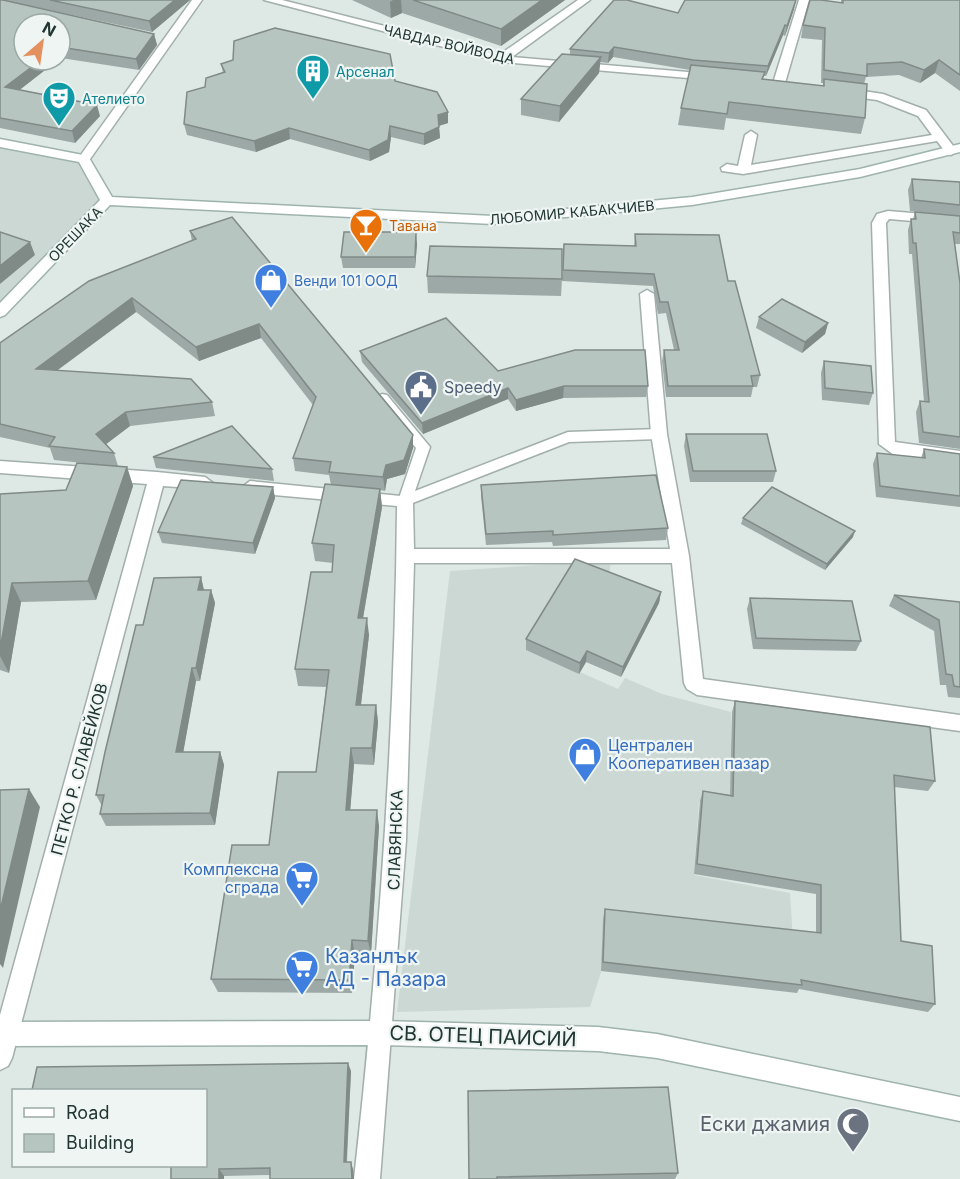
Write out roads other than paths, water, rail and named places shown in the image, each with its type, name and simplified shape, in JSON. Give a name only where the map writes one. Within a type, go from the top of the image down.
[{"type":"street","points":[[0,143],[84,159],[162,40],[197,0]]},
{"type":"street","name":"ЧАВДАР ВОЙВОДА","points":[[269,0],[501,59],[722,78]]},
{"type":"street","name":"ЧАВДАР ВОЙВОДА","points":[[317,0],[356,22]]},
{"type":"street","points":[[501,59],[585,0]]},
{"type":"street","points":[[779,83],[804,0]]},
{"type":"street","points":[[835,91],[879,97],[922,113],[955,149]]},
{"type":"street","points":[[743,170],[751,135]]},
{"type":"street","points":[[727,168],[743,170],[941,136]]},
{"type":"street","name":"ЛЮБОМИР КАБАКЧИЕВ","points":[[106,201],[493,220],[692,201],[860,173],[955,149]]},
{"type":"street","name":"ОРЕШАКА","points":[[0,312],[106,201],[84,159]]},
{"type":"street","points":[[960,221],[888,215],[882,217],[879,223],[887,444],[894,449],[960,457]]},
{"type":"street","points":[[647,294],[659,434],[680,556],[694,683],[704,689],[960,723]]},
{"type":"street","points":[[0,466],[405,501]]},
{"type":"street","name":"ПЕТКО Р. СЛАВЕЙКОВ","points":[[0,1058],[4,1034],[157,478]]},
{"type":"street","name":"СЛАВЯНСКА","points":[[367,1179],[393,899],[406,556],[405,501]]},
{"type":"street","points":[[406,556],[680,556]]},
{"type":"street","name":"СВ. ОТЕЦ ПАИСИЙ","points":[[4,1034],[382,1033],[598,1039],[657,1046],[960,1109]]},
{"type":"lane","points":[[377,392],[423,447],[405,501]]},
{"type":"lane","points":[[405,501],[568,437],[659,434]]},
{"type":"place","name":"Арсенал","points":[[313,100]]},
{"type":"place","name":"Ателието","points":[[59,127]]},
{"type":"place","name":"Тавана","points":[[366,254]]},
{"type":"place","name":"Венди 101 ООД","points":[[271,309]]},
{"type":"place","name":"Speedy","points":[[421,416]]},
{"type":"place","name":"Централен Кооперативен пазар","points":[[585,783]]},
{"type":"place","name":"Комплексна сграда","points":[[302,907]]},
{"type":"place","name":"Казанлък АД - Пазара","points":[[302,996]]},
{"type":"place","name":"Ески джамия","points":[[853,1153]]}]
